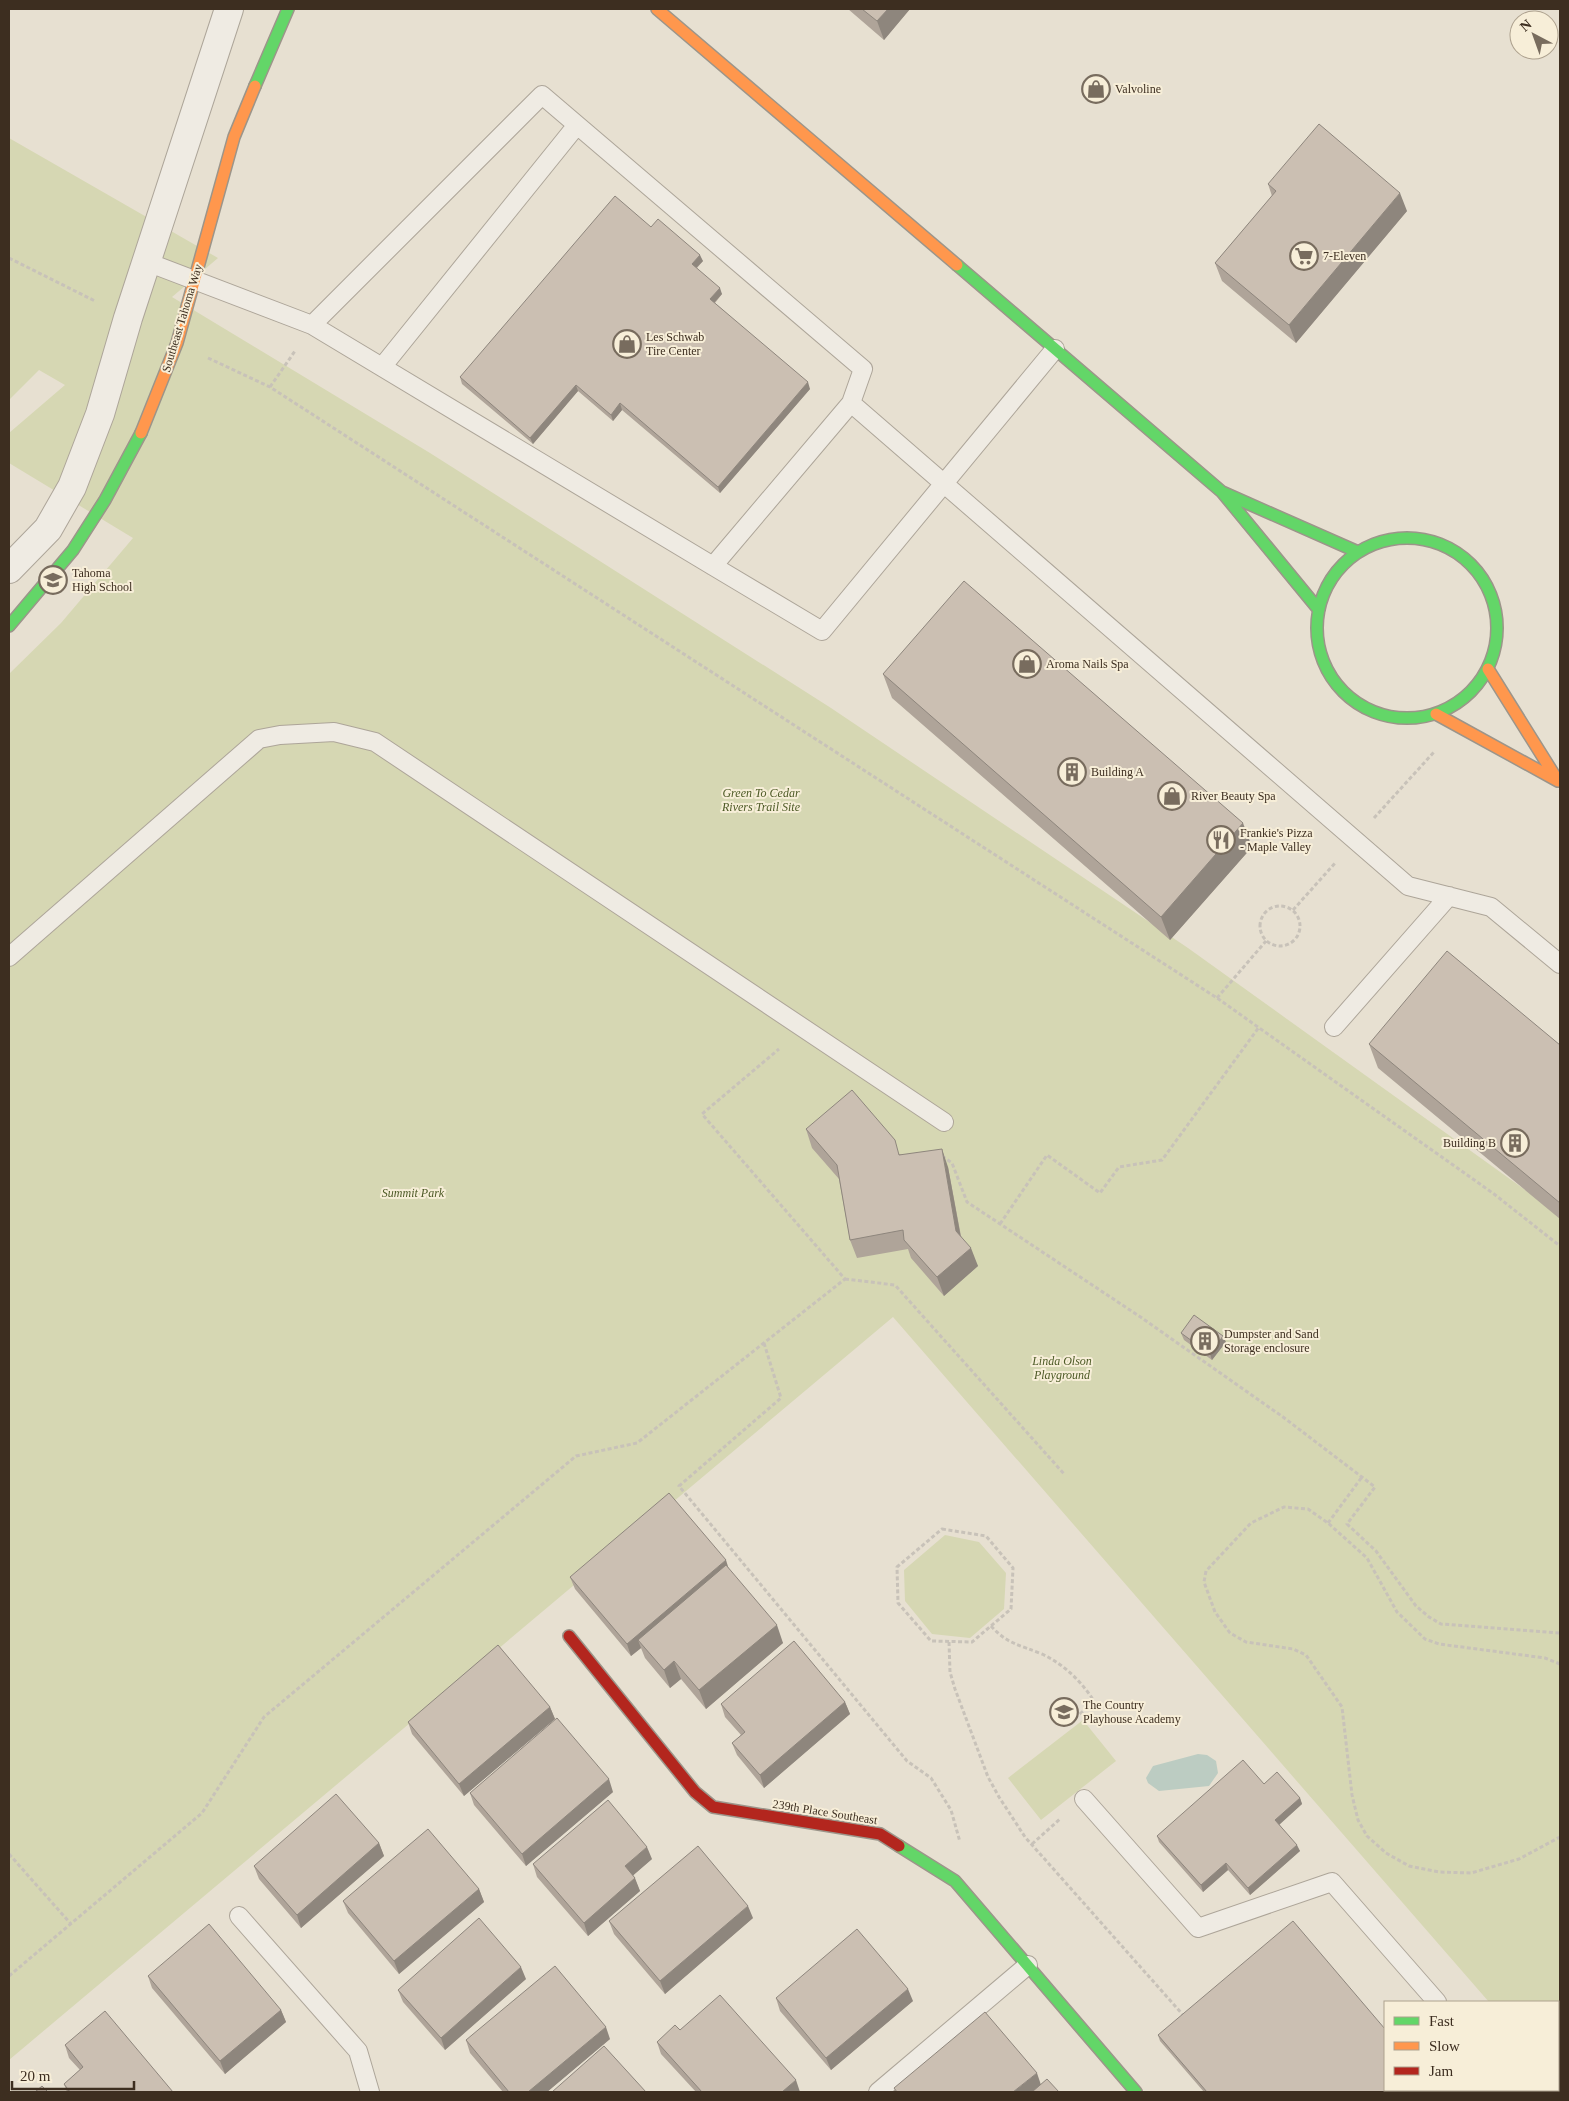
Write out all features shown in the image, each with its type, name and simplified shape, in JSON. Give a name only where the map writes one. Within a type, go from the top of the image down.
[{"type":"main road","name":"Southeast Tahoma Way","points":[[9,626],[73,550],[105,500],[145,426],[177,343],[234,137],[288,9]]},
{"type":"main road","points":[[657,9],[1222,492],[1319,610]]},
{"type":"main road","points":[[1222,492],[1358,552]]},
{"type":"main road","points":[[1403,538],[1426,540],[1449,548],[1468,560],[1483,579],[1495,608],[1498,623],[1496,646],[1488,669],[1475,688],[1463,699],[1436,714],[1412,718],[1389,717],[1367,709],[1347,696],[1332,678],[1321,656],[1317,633],[1319,610],[1327,588],[1340,568],[1358,552],[1380,542],[1403,538]]},
{"type":"main road","points":[[1488,669],[1559,782]]},
{"type":"main road","points":[[1436,714],[1559,782]]},
{"type":"main road","name":"239th Place Southeast","points":[[569,1636],[695,1792],[714,1807],[880,1834],[955,1881],[1136,2092]]},
{"type":"street","points":[[9,569],[48,529],[72,486],[100,414],[128,318],[230,9]]},
{"type":"lane","points":[[312,325],[542,95],[863,369],[851,404],[713,566]]},
{"type":"lane","points":[[382,367],[577,124]]},
{"type":"lane","points":[[147,262],[312,325],[822,631],[1055,349]]},
{"type":"lane","points":[[851,404],[944,482],[1408,886],[1491,907],[1560,964]]},
{"type":"lane","points":[[12,947],[259,739],[280,735],[334,732],[375,742],[944,1122]]},
{"type":"lane","points":[[1334,1027],[1449,896]]},
{"type":"lane","points":[[1084,1799],[1198,1928],[1332,1882],[1436,2001]]},
{"type":"lane","points":[[239,1916],[358,2051],[370,2092]]},
{"type":"lane","points":[[878,2092],[1028,1964]]},
{"type":"path","points":[[9,258],[128,318]]},
{"type":"path","points":[[270,387],[312,325]]},
{"type":"path","points":[[177,343],[270,387],[476,522],[1217,998],[1494,1194],[1560,1246]]},
{"type":"path","points":[[1282,905],[1293,910],[1300,923],[1297,936],[1293,942],[1279,946],[1266,941],[1262,936],[1259,924],[1264,912],[1282,905]]},
{"type":"path","points":[[1217,998],[1266,941]]},
{"type":"path","points":[[1000,1224],[1047,1155],[1100,1193],[1119,1167],[1162,1160],[1259,1027]]},
{"type":"path","points":[[803,1028],[702,1114],[845,1279],[895,1285],[1065,1474]]},
{"type":"path","points":[[937,1152],[952,1163],[967,1202],[1140,1316],[1283,1417],[1375,1487],[1347,1524],[1376,1551],[1416,1606],[1429,1617],[1441,1624],[1459,1627],[1560,1633]]},
{"type":"path","points":[[9,1976],[202,1813],[264,1717],[576,1456],[638,1442],[845,1279]]},
{"type":"path","points":[[764,1343],[781,1398],[679,1486],[907,1761],[931,1778],[952,1810],[960,1844],[974,1866],[955,1881]]},
{"type":"path","points":[[1328,1523],[1362,1477]]},
{"type":"path","points":[[1560,1664],[1546,1658],[1439,1644],[1425,1640],[1397,1612],[1367,1558],[1328,1523],[1308,1509],[1284,1507],[1251,1523],[1206,1571],[1204,1582],[1215,1612],[1230,1633],[1246,1642],[1293,1649],[1306,1655],[1342,1707],[1352,1795],[1358,1820],[1367,1836],[1386,1853],[1409,1866],[1439,1872],[1471,1873],[1519,1858],[1560,1837]]},
{"type":"path","points":[[942,1529],[986,1536],[1013,1568],[1010,1609],[991,1626],[972,1642],[930,1641],[898,1603],[897,1567],[942,1529]]},
{"type":"path","points":[[991,1626],[1003,1639],[1042,1654],[1059,1664],[1079,1680],[1092,1698],[1088,1707],[1073,1720]]},
{"type":"path","points":[[949,1642],[950,1672],[988,1777],[1032,1844],[1187,2019]]},
{"type":"path","points":[[1032,1844],[1084,1799]]},
{"type":"path","points":[[9,1854],[71,1924]]},
{"type":"green space","name":"Summit Park","points":[[9,138],[218,258],[172,297],[430,453],[831,708],[1188,948],[1560,1215],[1560,2083],[1559,2001],[1488,2001],[893,1317],[9,2060],[9,674],[61,623],[133,538],[9,463],[9,433],[65,385],[39,370],[9,400]]},
{"type":"green space","points":[[945,1535],[979,1542],[1006,1573],[1004,1609],[970,1638],[932,1634],[905,1601],[904,1570]]},
{"type":"green space","points":[[1083,1720],[1116,1761],[1041,1820],[1008,1778]]},
{"type":"shaded area","points":[[1198,1754],[1207,1755],[1216,1761],[1218,1773],[1209,1786],[1159,1791],[1148,1783],[1146,1778],[1153,1766]]},
{"type":"building","points":[[862,9],[888,9],[877,21]]},
{"type":"building","points":[[1319,124],[1400,193],[1289,325],[1215,263],[1276,191],[1268,184]]},
{"type":"building","name":"Les Schwab Tire Center","points":[[615,196],[651,227],[658,219],[700,255],[692,264],[720,288],[710,299],[808,382],[718,487],[620,403],[611,415],[576,385],[530,438],[460,377]]},
{"type":"building","name":"Building A","points":[[964,581],[1243,823],[1161,917],[883,674]]},
{"type":"building","name":"Building B","points":[[1447,951],[1560,1045],[1560,1203],[1369,1044]]},
{"type":"building","points":[[852,1090],[895,1140],[899,1155],[942,1149],[956,1231],[971,1248],[937,1277],[904,1240],[903,1230],[850,1240],[837,1165],[806,1129]]},
{"type":"building","name":"Dumpster and Sand Storage enclosure","points":[[1194,1315],[1223,1336],[1210,1354],[1181,1333]]},
{"type":"building","points":[[669,1493],[726,1560],[627,1644],[570,1577]]},
{"type":"building","points":[[726,1565],[777,1625],[699,1690],[674,1661],[664,1670],[638,1640]]},
{"type":"building","points":[[794,1641],[845,1702],[760,1775],[732,1743],[745,1732],[721,1704]]},
{"type":"building","points":[[498,1645],[550,1707],[459,1784],[408,1722]]},
{"type":"building","points":[[557,1718],[609,1779],[522,1854],[470,1793]]},
{"type":"building","points":[[1243,1760],[1264,1784],[1277,1772],[1300,1798],[1275,1820],[1297,1845],[1248,1888],[1226,1863],[1201,1885],[1157,1836]]},
{"type":"building","points":[[336,1794],[379,1843],[297,1915],[254,1866]]},
{"type":"building","points":[[608,1800],[647,1847],[625,1866],[635,1878],[584,1923],[533,1864]]},
{"type":"building","points":[[428,1829],[479,1889],[394,1961],[343,1901]]},
{"type":"building","points":[[698,1846],[748,1906],[660,1981],[609,1921]]},
{"type":"building","points":[[479,1918],[521,1967],[441,2038],[398,1990]]},
{"type":"building","points":[[1293,1921],[1384,2028],[1384,2091],[1439,2092],[1207,2092],[1158,2035]]},
{"type":"building","points":[[209,1924],[281,2010],[220,2061],[148,1976]]},
{"type":"building","points":[[857,1929],[908,1989],[826,2058],[776,1998]]},
{"type":"building","points":[[555,1966],[606,2027],[528,2092],[509,2092],[466,2040]]},
{"type":"building","points":[[720,1995],[796,2080],[782,2092],[702,2092],[657,2042],[675,2025],[680,2030]]},
{"type":"building","points":[[105,2011],[173,2092],[70,2092],[64,2084],[83,2067],[65,2045]]},
{"type":"building","points":[[985,2012],[1037,2073],[1013,2092],[897,2092],[894,2088]]},
{"type":"building","points":[[604,2046],[646,2092],[552,2092]]},
{"type":"building","points":[[1047,2079],[1059,2092],[1032,2092]]},
{"type":"building","points":[[42,2086],[48,2092],[35,2092]]},
{"type":"traffic: fast","points":[[255,86],[288,9]]},
{"type":"traffic: fast","points":[[957,265],[1222,492]]},
{"type":"traffic: fast","points":[[9,626],[73,550],[105,500],[141,433]]},
{"type":"traffic: fast","points":[[1319,610],[1222,492],[1358,552]]},
{"type":"traffic: fast","points":[[1398,538],[1416,538],[1441,545],[1457,553],[1471,564],[1482,578],[1490,594],[1497,619],[1497,628],[1497,637],[1490,662],[1482,678],[1471,692],[1457,703],[1433,714],[1416,718],[1398,718],[1381,714],[1357,703],[1337,685],[1321,654],[1317,637],[1317,619],[1321,602],[1332,578],[1350,558],[1381,542],[1398,538]]},
{"type":"traffic: fast","points":[[899,1846],[955,1881],[1136,2092]]},
{"type":"traffic: slow","points":[[657,9],[957,265]]},
{"type":"traffic: slow","points":[[141,433],[177,343],[234,137],[255,86]]},
{"type":"traffic: slow","points":[[1436,714],[1558,781],[1488,669]]},
{"type":"traffic: jam","points":[[569,1636],[695,1792],[713,1807],[880,1834],[899,1846]]},
{"type":"place","name":"Valvoline","points":[[1096,89]]},
{"type":"place","name":"7-Eleven","points":[[1304,256]]},
{"type":"place","name":"Les Schwab Tire Center","points":[[627,344]]},
{"type":"place","name":"Tahoma High School","points":[[53,580]]},
{"type":"place","name":"Aroma Nails Spa","points":[[1027,664]]},
{"type":"place","name":"Building A","points":[[1072,772]]},
{"type":"place","name":"River Beauty Spa","points":[[1172,796]]},
{"type":"place","name":"Frankie's Pizza - Maple Valley","points":[[1221,840]]},
{"type":"place","name":"Building B","points":[[1515,1143]]},
{"type":"place","name":"Dumpster and Sand Storage enclosure","points":[[1205,1341]]},
{"type":"place","name":"The Country Playhouse Academy","points":[[1064,1712]]},
{"type":"park label","name":"Green To Cedar Rivers Trail Site","points":[[761,800]]},
{"type":"park label","name":"Linda Olson Playground","points":[[1062,1368]]}]
